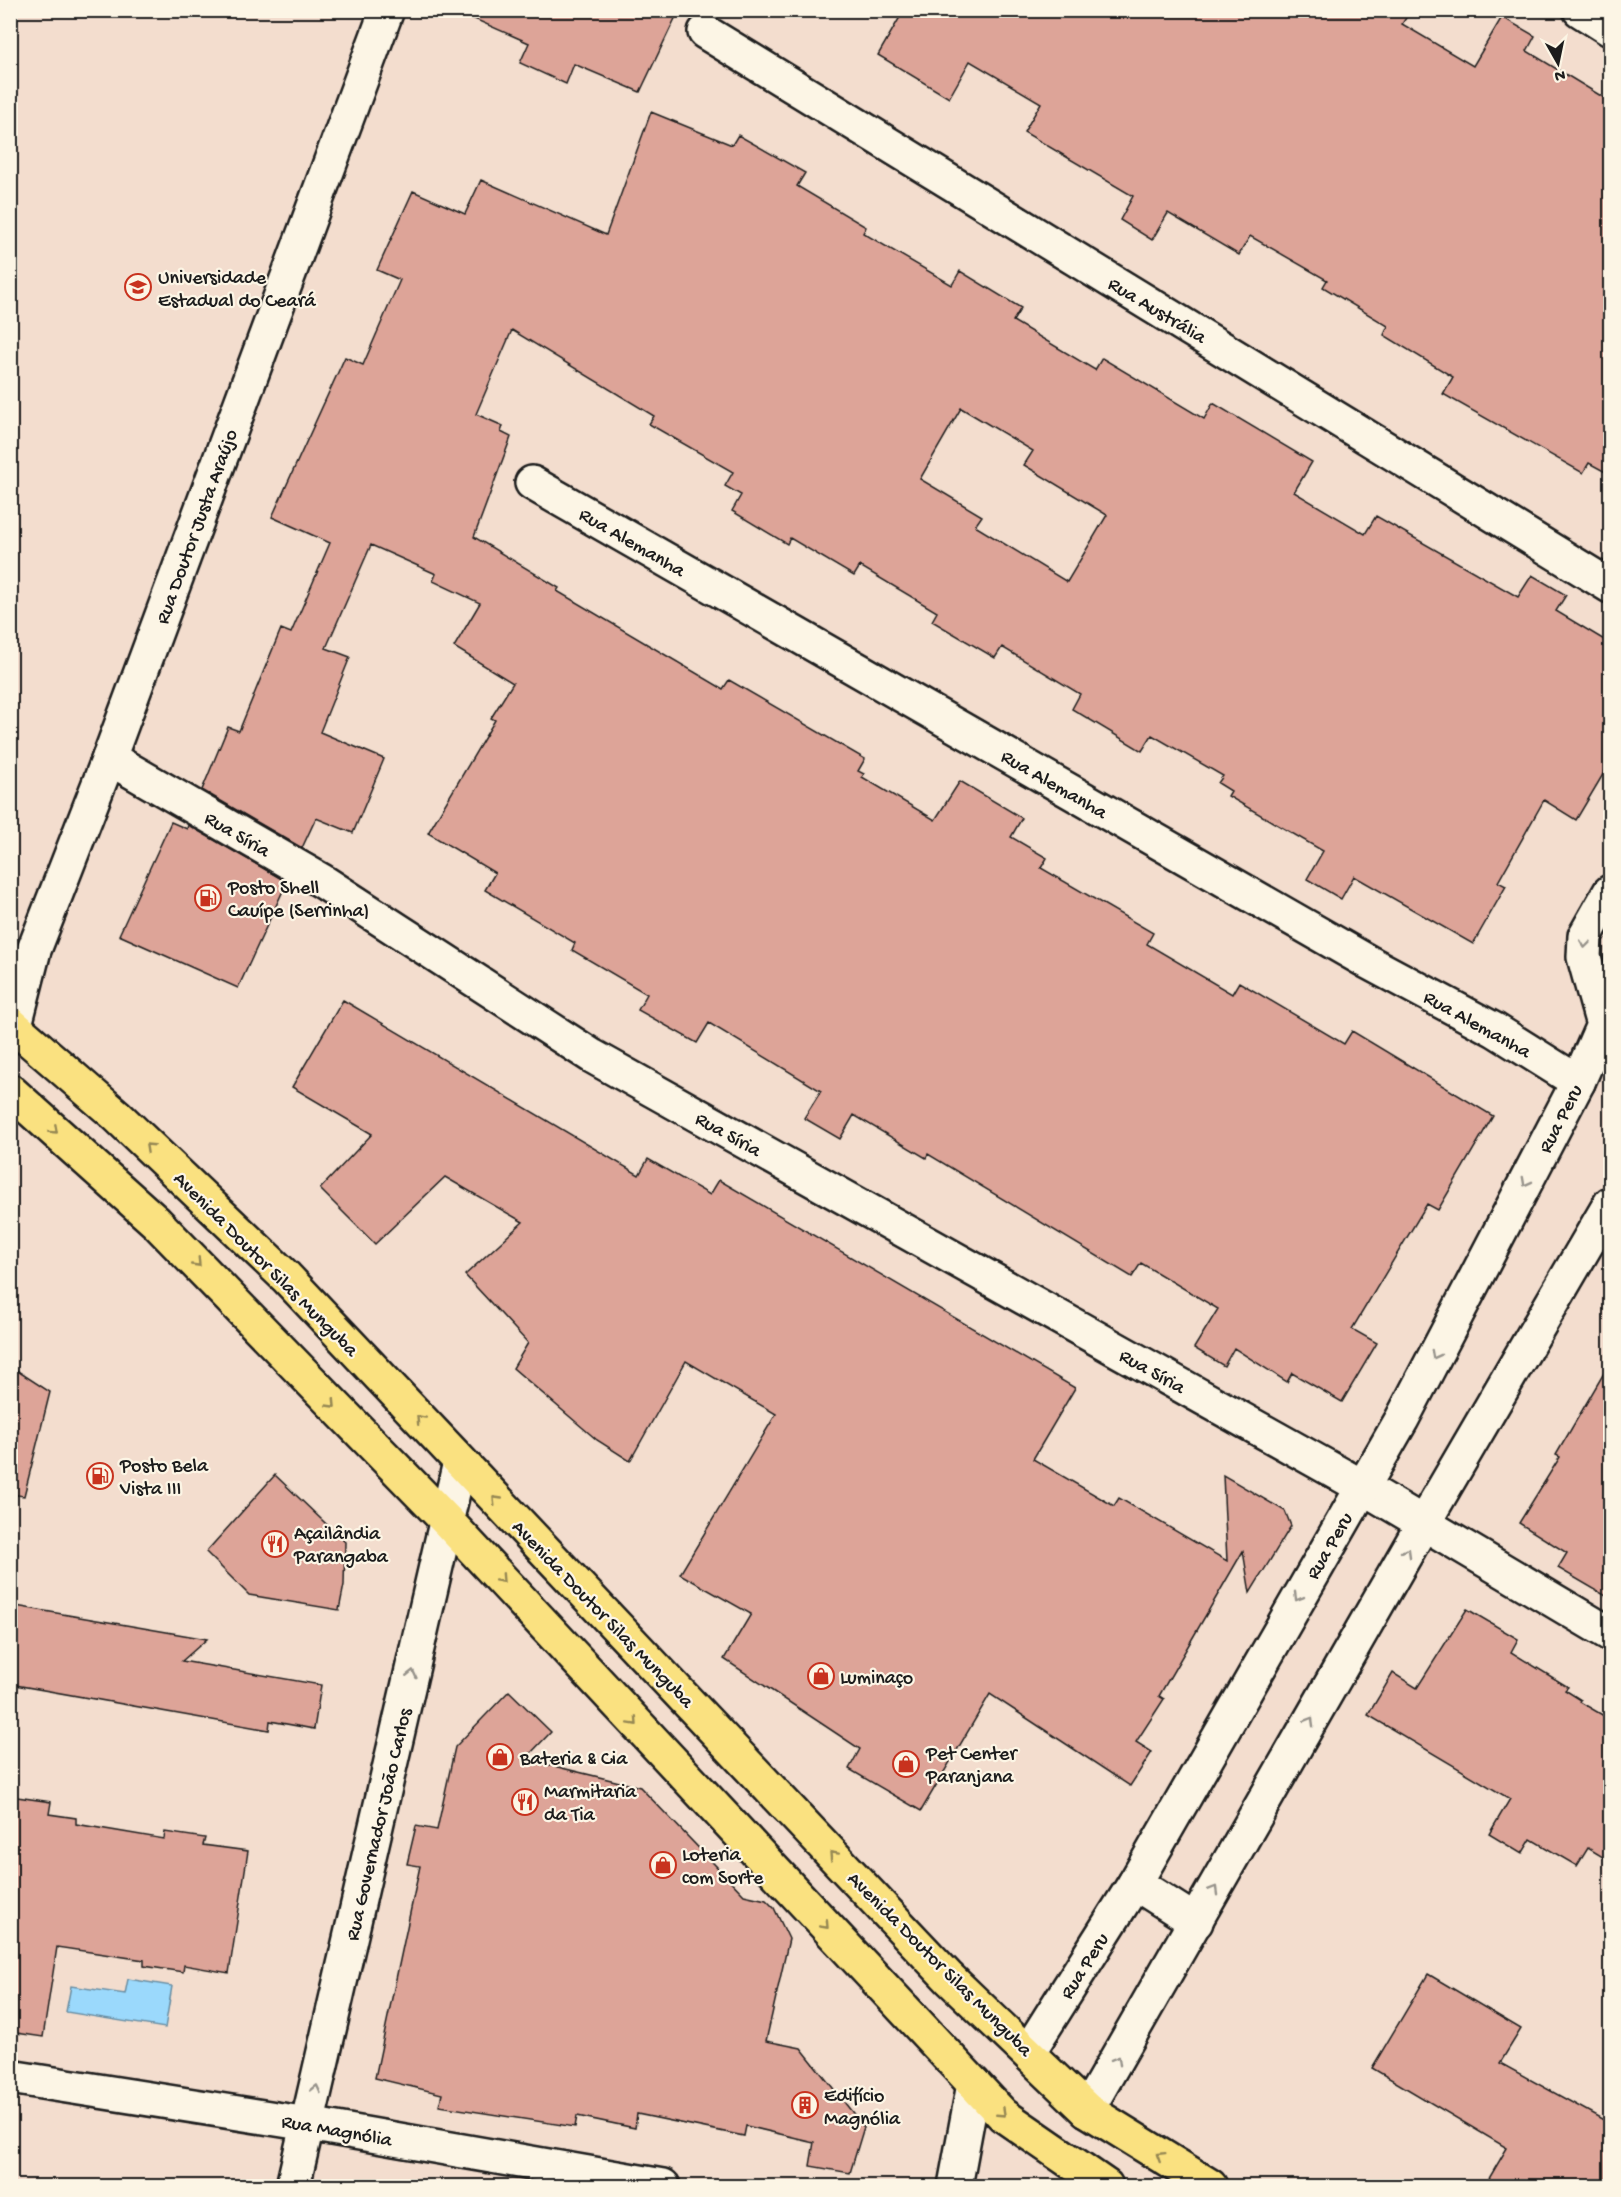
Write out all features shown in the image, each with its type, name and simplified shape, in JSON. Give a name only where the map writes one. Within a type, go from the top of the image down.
[{"type":"main road","name":"Avenida Doutor Silas Munguba","points":[[12,1031],[216,1209],[286,1277],[949,1978],[1029,2051],[1088,2110],[1210,2187]]},
{"type":"main road","points":[[10,1091],[156,1222],[447,1521],[1003,2115],[1106,2187]]},
{"type":"street","name":"Rua Doutor Justa Araújo","points":[[12,1031],[34,950],[109,758],[387,10]]},
{"type":"street","points":[[1580,10],[1611,29]]},
{"type":"street","name":"Rua Austrália","points":[[705,33],[1611,586]]},
{"type":"street","name":"Rua Alemanha","points":[[532,483],[1368,963],[1495,1030],[1578,1082]]},
{"type":"street","name":"Rua Síria","points":[[109,758],[322,881],[592,1056],[1361,1486],[1423,1524]]},
{"type":"street","name":"Rua Peru","points":[[1029,2051],[1135,1883],[1361,1486],[1402,1419],[1607,1028],[1584,957],[1585,936],[1611,892]]},
{"type":"street","points":[[1088,2110],[1423,1524],[1611,1204]]},
{"type":"street","name":"Rua Governador João Carlos","points":[[293,2187],[460,1462]]},
{"type":"street","points":[[1423,1524],[1611,1634]]},
{"type":"street","points":[[1135,1883],[1196,1922]]},
{"type":"street","name":"Rua Magnólia","points":[[10,2078],[308,2124],[663,2187]]},
{"type":"street","points":[[955,2187],[974,2084]]},
{"type":"water","points":[[128,1979],[172,1986],[165,2028],[66,2012],[71,1986],[125,1994]]},
{"type":"building","points":[[454,10],[679,10],[640,92],[574,64],[566,84],[520,63],[529,43]]},
{"type":"building","points":[[904,10],[1411,10],[1402,24],[1473,66],[1502,17],[1535,36],[1527,51],[1611,102],[1611,475],[1589,463],[1583,473],[1443,394],[1453,377],[1384,335],[1388,326],[1323,287],[1327,280],[1250,236],[1239,255],[1168,213],[1152,240],[1120,220],[1133,196],[1024,132],[1041,103],[970,61],[949,98],[878,55]]},
{"type":"building","points":[[651,112],[732,145],[738,135],[805,173],[797,186],[866,227],[863,233],[952,285],[960,271],[1021,308],[1013,321],[1095,370],[1102,358],[1204,419],[1213,403],[1312,462],[1294,492],[1365,534],[1376,516],[1518,597],[1532,575],[1566,595],[1556,611],[1611,644],[1611,761],[1576,820],[1544,800],[1498,882],[1506,886],[1473,944],[1354,876],[1341,899],[1307,879],[1323,851],[1228,796],[1231,791],[1218,783],[1223,776],[1152,735],[1142,751],[1072,709],[1080,694],[1002,647],[995,658],[932,621],[937,612],[860,566],[854,576],[790,538],[787,544],[732,511],[741,495],[725,486],[733,472],[649,424],[654,416],[512,330],[476,414],[503,426],[501,432],[511,437],[474,537],[559,588],[557,591],[723,689],[729,680],[865,759],[858,771],[864,774],[862,777],[935,820],[960,781],[1022,818],[1011,837],[1047,858],[1041,868],[1153,933],[1147,944],[1232,994],[1239,982],[1344,1044],[1352,1031],[1493,1116],[1438,1210],[1427,1204],[1352,1329],[1377,1343],[1342,1402],[1292,1373],[1287,1382],[1234,1348],[1224,1366],[1194,1348],[1218,1309],[1141,1263],[1132,1277],[928,1154],[926,1158],[854,1115],[840,1139],[804,1118],[821,1091],[709,1023],[697,1043],[638,1010],[647,994],[572,950],[575,943],[485,890],[495,873],[428,833],[495,720],[491,718],[513,683],[454,647],[480,603],[433,581],[436,574],[371,545],[326,648],[350,657],[320,732],[384,759],[353,833],[316,818],[302,848],[202,790],[228,727],[239,731],[281,629],[291,633],[330,543],[272,517],[345,357],[363,365],[400,280],[377,270],[413,191],[465,214],[481,180],[606,235]],"holes":[[[961,408],[1033,451],[1024,465],[1107,515],[1067,582],[975,526],[982,516],[920,479]]]},
{"type":"building","name":"Posto Shell Cauípe (Serrinha)","points":[[171,822],[187,829],[188,825],[287,882],[238,988],[119,935]]},
{"type":"building","points":[[343,1000],[639,1175],[648,1159],[710,1195],[719,1180],[1075,1388],[1033,1459],[1114,1506],[1119,1498],[1227,1561],[1223,1475],[1285,1511],[1291,1526],[1250,1593],[1243,1551],[1159,1696],[1164,1699],[1136,1742],[1152,1752],[1130,1786],[990,1694],[921,1811],[849,1769],[860,1749],[724,1659],[751,1614],[680,1574],[776,1414],[686,1361],[630,1461],[597,1440],[513,1368],[528,1343],[465,1275],[523,1222],[445,1177],[375,1244],[320,1189],[372,1134],[292,1087]]},
{"type":"building","points":[[1611,1361],[1611,1599],[1558,1568],[1567,1553],[1519,1523],[1560,1457],[1556,1455]]},
{"type":"building","points":[[10,1366],[50,1392],[24,1496],[10,1494]]},
{"type":"building","points":[[275,1475],[345,1542],[344,1585],[339,1610],[249,1595],[206,1552]]},
{"type":"building","points":[[10,1605],[207,1639],[182,1661],[321,1685],[314,1729],[270,1721],[269,1730],[10,1684]]},
{"type":"building","points":[[1467,1609],[1518,1639],[1511,1652],[1568,1687],[1565,1690],[1581,1700],[1580,1702],[1611,1720],[1611,1862],[1588,1848],[1577,1866],[1531,1839],[1522,1854],[1489,1834],[1510,1799],[1368,1715],[1393,1673],[1417,1688]]},
{"type":"building","points":[[509,1691],[551,1732],[525,1759],[640,1787],[744,1895],[766,1900],[774,1908],[789,1939],[766,2041],[801,2048],[864,2127],[850,2173],[810,2166],[814,2142],[746,2126],[744,2136],[637,2114],[635,2128],[577,2116],[575,2127],[439,2106],[442,2094],[375,2078],[420,1866],[407,1864],[416,1826],[437,1830],[455,1747]]},
{"type":"building","points":[[10,1796],[51,1802],[49,1814],[76,1818],[76,1824],[164,1839],[165,1832],[205,1838],[203,1845],[248,1851],[229,1973],[184,1965],[183,1972],[144,1966],[144,1960],[57,1947],[43,2037],[10,2032]]},
{"type":"building","points":[[1428,1974],[1521,2029],[1500,2063],[1611,2124],[1611,2187],[1484,2187],[1507,2148],[1372,2068]]},
{"type":"place","name":"Universidade Estadual do Ceará","points":[[138,287]]},
{"type":"place","name":"Posto Shell Cauípe (Serrinha)","points":[[208,898]]},
{"type":"place","name":"Posto Bela Vista III","points":[[100,1476]]},
{"type":"place","name":"Açailândia Parangaba","points":[[275,1544]]},
{"type":"place","name":"Luminaço","points":[[821,1676]]},
{"type":"place","name":"Bateria & Cia","points":[[500,1757]]},
{"type":"place","name":"Pet Center Paranjana","points":[[906,1764]]},
{"type":"place","name":"Marmitaria da Tia","points":[[525,1802]]},
{"type":"place","name":"Loteria com Sorte","points":[[663,1865]]},
{"type":"place","name":"Edifício Magnólia","points":[[805,2105]]}]
